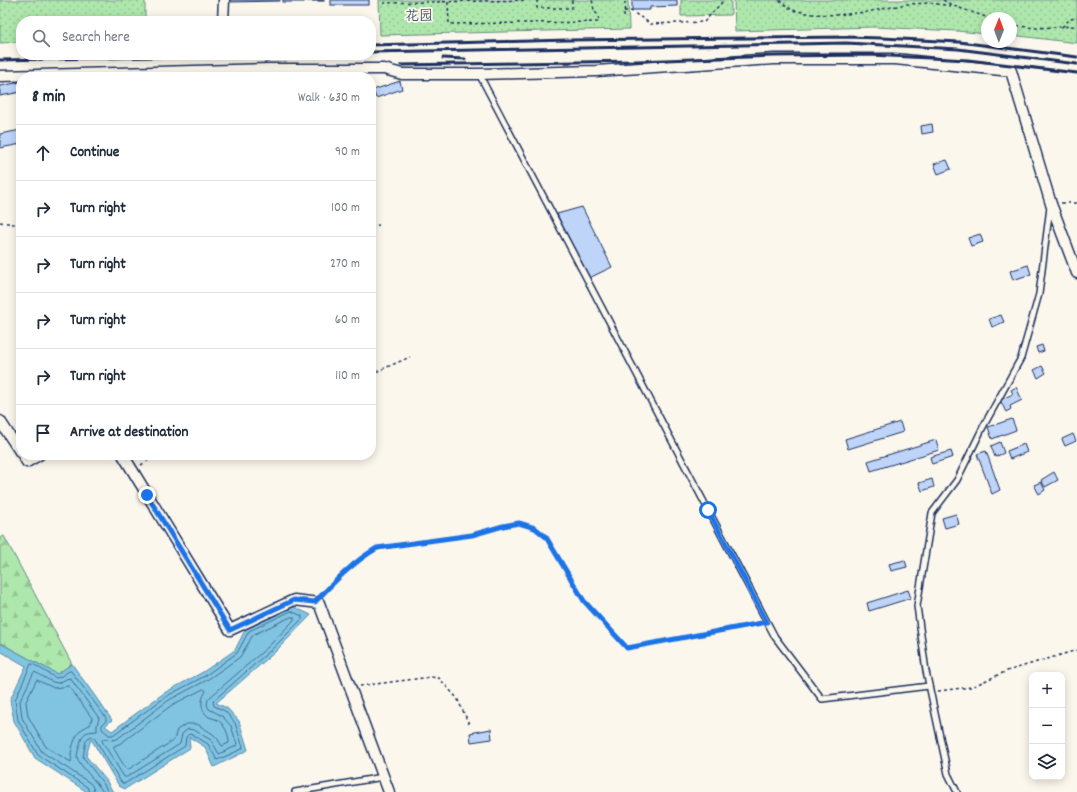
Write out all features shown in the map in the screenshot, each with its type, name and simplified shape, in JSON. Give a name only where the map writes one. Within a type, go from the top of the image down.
[{"type":"street","points":[[224,0],[224,16]]},
{"type":"street","points":[[154,72],[269,69],[384,69],[402,74],[479,74],[596,71],[774,59],[895,60],[1011,71],[1051,204],[1077,273]]},
{"type":"street","points":[[0,76],[16,76]]},
{"type":"street","points":[[0,421],[16,445]]},
{"type":"street","points":[[126,460],[230,630],[294,600],[320,603],[389,792]]},
{"type":"lane","points":[[479,74],[775,637],[822,699],[929,686]]},
{"type":"lane","points":[[957,792],[948,774],[930,692],[917,606],[932,513],[957,480],[982,427],[1021,358],[1040,294],[1051,204]]},
{"type":"lane","points":[[295,792],[383,777]]},
{"type":"path","points":[[383,3],[526,0]]},
{"type":"path","points":[[537,0],[537,8],[572,8],[572,0]]},
{"type":"path","points":[[448,2],[449,24],[599,22],[592,0]]},
{"type":"path","points":[[624,17],[625,0]]},
{"type":"path","points":[[624,11],[631,11],[651,24],[704,22],[724,0]]},
{"type":"path","points":[[779,0],[792,10],[812,14],[836,15],[867,12],[907,4],[930,3],[953,6],[981,15]]},
{"type":"path","points":[[943,0],[953,6]]},
{"type":"path","points":[[1062,27],[1070,19],[1077,18]]},
{"type":"path","points":[[1017,26],[1036,28],[1077,26]]},
{"type":"path","points":[[1051,204],[1077,203]]},
{"type":"path","points":[[0,222],[16,224]]},
{"type":"path","points":[[376,372],[410,357]]},
{"type":"path","points":[[132,470],[149,460]]},
{"type":"path","points":[[315,602],[336,580],[366,555],[377,548],[472,535],[519,523],[535,528],[546,537],[584,601],[627,648],[767,622]]},
{"type":"path","points":[[930,692],[971,687],[1007,671],[1077,650]]},
{"type":"path","points":[[350,688],[431,677],[439,678],[457,698],[470,726]]},
{"type":"green space","points":[[0,0],[145,0],[145,16],[16,16],[16,42],[0,43]]},
{"type":"green space","name":"花园","points":[[379,0],[628,0],[629,29],[380,35]]},
{"type":"green space","points":[[681,0],[731,0],[731,15],[681,16]]},
{"type":"green space","points":[[734,0],[1077,0],[1077,43],[1017,36],[1017,12],[981,12],[981,33],[874,27],[735,31]]},
{"type":"green space","points":[[4,536],[72,664],[57,674],[0,643],[0,538]]},
{"type":"water","points":[[292,606],[311,615],[275,652],[216,703],[227,708],[239,721],[248,750],[214,767],[205,747],[189,737],[190,748],[125,789],[119,786],[91,739],[86,756],[106,780],[113,792],[87,792],[35,758],[14,721],[10,700],[26,666],[0,651],[0,643],[57,674],[72,664],[112,720],[105,726],[112,731],[164,693],[203,672],[235,650],[246,628]]},
{"type":"building","points":[[230,0],[280,0],[280,1],[230,2]]},
{"type":"building","points":[[283,0],[304,0],[304,2],[283,2]]},
{"type":"building","points":[[324,0],[324,1],[307,1]]},
{"type":"building","points":[[331,0],[369,0],[369,5],[331,5]]},
{"type":"building","points":[[632,0],[677,0],[677,6],[650,7],[650,10],[632,10]]},
{"type":"building","points":[[400,81],[402,89],[376,98],[376,89]]},
{"type":"building","points":[[16,83],[16,93],[0,96],[0,86]]},
{"type":"building","points":[[932,124],[933,132],[922,134],[921,126]]},
{"type":"building","points":[[16,131],[16,145],[0,148],[0,134]]},
{"type":"building","points":[[947,160],[951,169],[938,174],[934,164]]},
{"type":"building","points":[[582,207],[612,267],[587,279],[557,214]]},
{"type":"building","points":[[980,234],[983,242],[971,246],[968,238]]},
{"type":"building","points":[[1028,265],[1031,274],[1013,280],[1010,271]]},
{"type":"building","points":[[1001,315],[1004,322],[992,327],[989,319]]},
{"type":"building","points":[[1042,345],[1044,351],[1038,353],[1036,347]]},
{"type":"building","points":[[1042,366],[1046,373],[1038,378],[1034,370]]},
{"type":"building","points":[[1016,387],[1022,400],[1010,406],[1011,409],[1006,412],[1000,400],[1013,394],[1011,390]]},
{"type":"building","points":[[1012,419],[1016,430],[992,439],[988,427]]},
{"type":"building","points":[[900,422],[903,432],[848,449],[845,439]]},
{"type":"building","points":[[1073,434],[1076,441],[1065,446],[1062,439]]},
{"type":"building","points":[[936,440],[939,450],[871,471],[868,461]]},
{"type":"building","points":[[1000,442],[1004,453],[995,457],[991,446]]},
{"type":"building","points":[[1024,444],[1027,452],[1010,459],[1007,451]]},
{"type":"building","points":[[951,451],[953,457],[932,464],[930,457]]},
{"type":"building","points":[[986,451],[1000,490],[992,494],[977,454]]},
{"type":"building","points":[[1054,472],[1058,480],[1045,487],[1041,480]]},
{"type":"building","points":[[932,479],[934,487],[922,491],[919,483]]},
{"type":"building","points":[[1041,482],[1045,490],[1039,494],[1034,485]]},
{"type":"building","points":[[956,514],[959,524],[945,528],[942,518]]},
{"type":"building","points":[[905,560],[907,567],[891,571],[889,564]]},
{"type":"building","points":[[908,590],[911,598],[869,611],[867,603]]},
{"type":"building","points":[[491,729],[492,739],[471,742],[470,733]]},
{"type":"railway","points":[[376,45],[568,40],[845,37],[959,42],[1077,57]]},
{"type":"railway","points":[[376,52],[846,43],[958,49],[1077,64]]},
{"type":"railway","points":[[401,65],[871,55],[968,60],[1077,73]]},
{"type":"railway","points":[[443,58],[465,59]]},
{"type":"railway","points":[[0,60],[16,60]]},
{"type":"route","points":[[147,495],[230,630],[294,600],[315,602],[336,580],[366,555],[377,548],[472,535],[519,523],[535,528],[546,537],[584,601],[627,648],[767,622],[708,510]]}]
